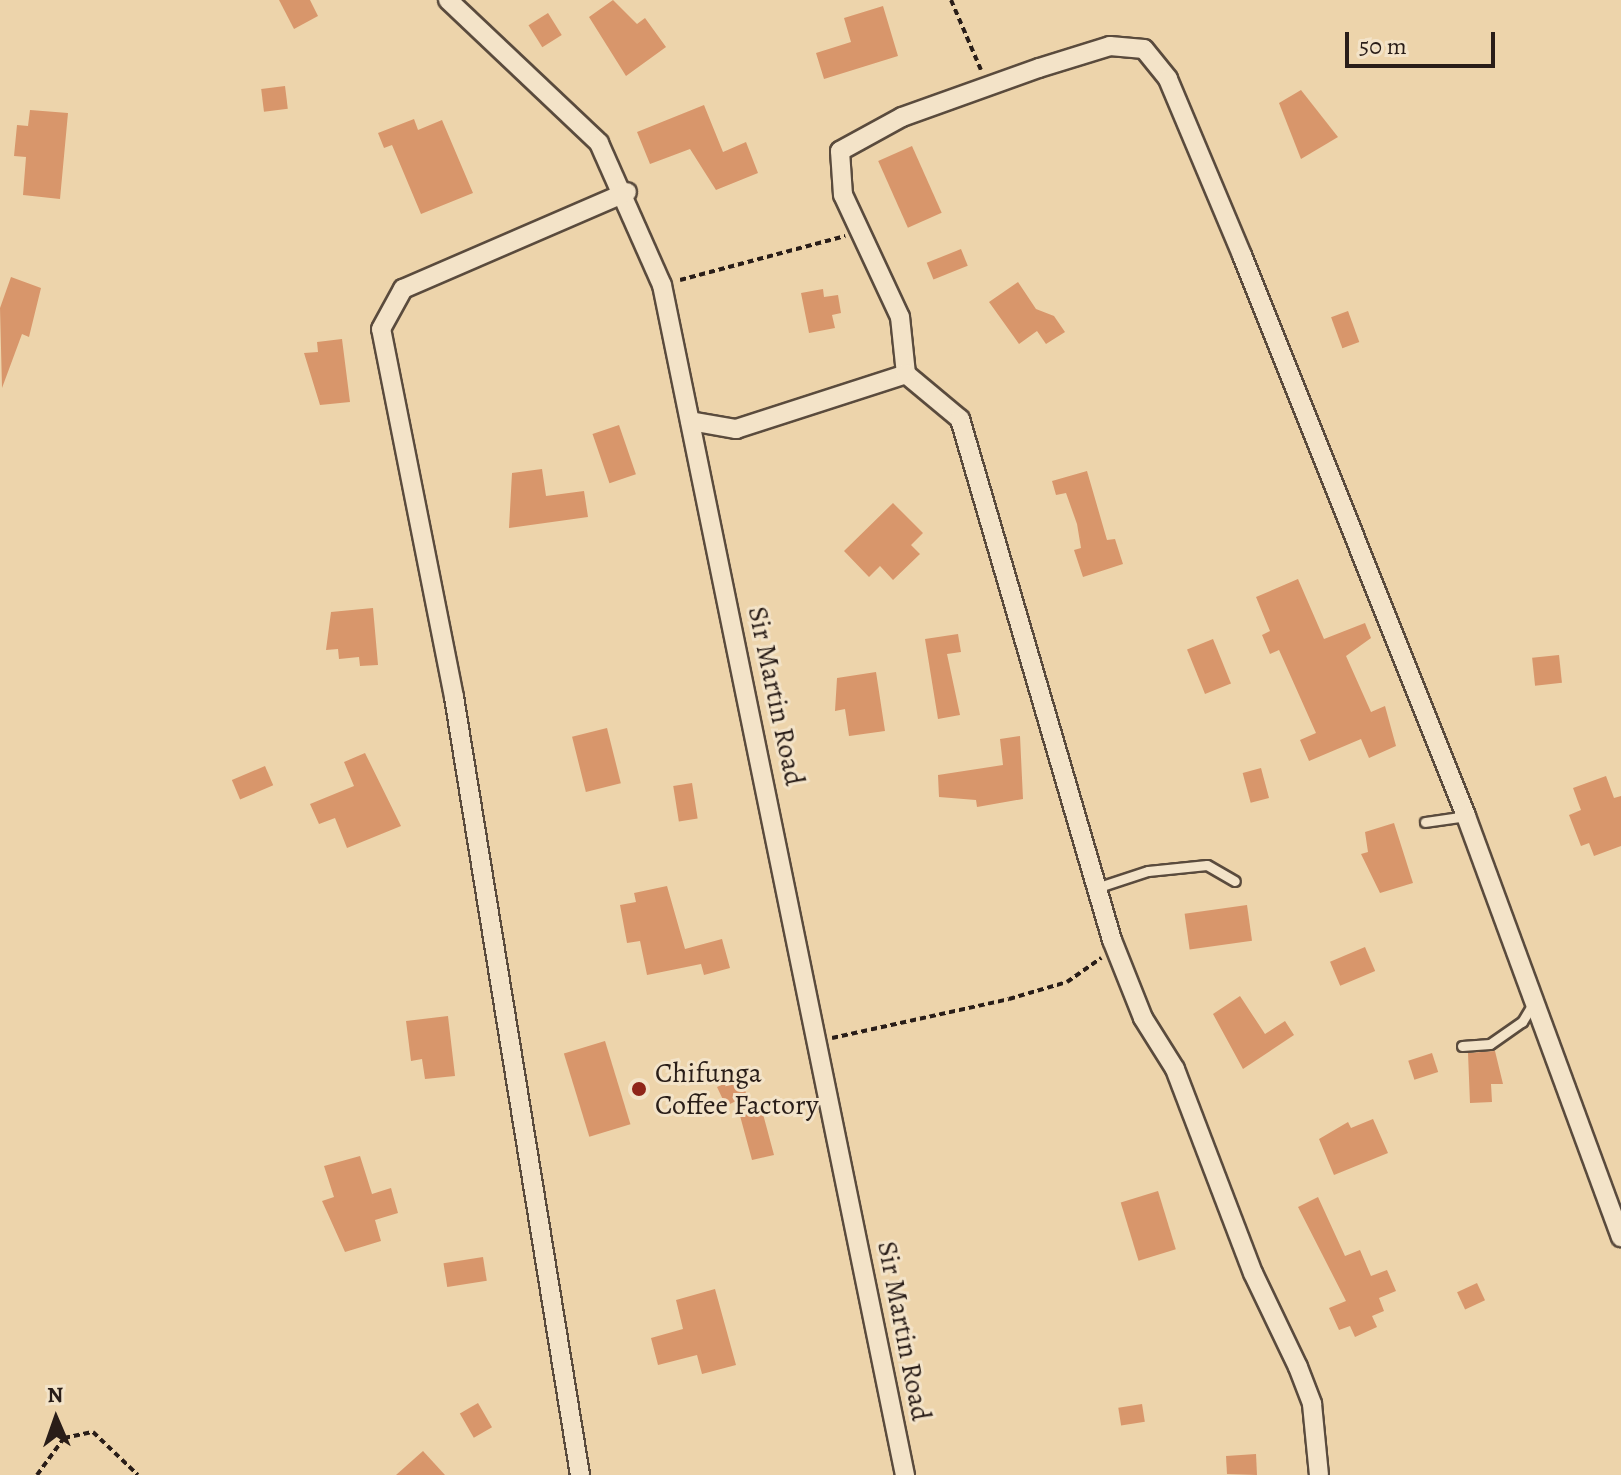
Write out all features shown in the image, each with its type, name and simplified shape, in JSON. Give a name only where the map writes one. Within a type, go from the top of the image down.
[{"type":"street","name":"Sir Martin Road","points":[[448,0],[599,143],[627,192],[662,285],[905,1475]]},
{"type":"street","points":[[1319,1475],[1312,1404],[1298,1367],[1253,1273],[1175,1069],[1143,1018],[1112,940],[1102,886],[968,432],[949,405],[906,374],[900,317],[840,185],[840,151],[861,134],[989,87],[1125,44],[1144,49],[1163,71],[1466,816],[1536,999],[1621,1237]]},
{"type":"street","points":[[580,1475],[454,697],[381,329],[403,289],[627,192]]},
{"type":"street","points":[[690,421],[745,427],[906,374]]},
{"type":"lane","points":[[1425,822],[1466,816]]},
{"type":"lane","points":[[1102,886],[1148,871],[1207,865],[1235,881]]},
{"type":"lane","points":[[1462,1046],[1490,1044],[1522,1022],[1536,999]]},
{"type":"path","points":[[951,0],[989,87]]},
{"type":"path","points":[[662,285],[863,231]]},
{"type":"path","points":[[818,1041],[1067,982],[1100,960],[1112,940]]},
{"type":"path","points":[[37,1475],[64,1438],[93,1432],[138,1475]]},
{"type":"building","points":[[279,0],[310,0],[318,16],[294,29]]},
{"type":"building","points":[[613,0],[637,24],[645,18],[666,47],[626,76],[589,17]]},
{"type":"building","points":[[883,6],[898,56],[824,79],[816,53],[851,42],[844,18]]},
{"type":"building","points":[[548,13],[562,35],[542,47],[528,25]]},
{"type":"building","points":[[285,86],[288,109],[264,112],[261,89]]},
{"type":"building","points":[[1301,90],[1338,137],[1301,159],[1279,103]]},
{"type":"building","points":[[704,105],[723,152],[746,142],[758,173],[716,190],[690,149],[650,164],[637,132]]},
{"type":"building","points":[[30,110],[68,113],[60,199],[23,195],[26,157],[14,156],[17,125],[28,126]]},
{"type":"building","points":[[414,119],[418,130],[442,120],[473,193],[421,214],[392,145],[384,148],[378,133]]},
{"type":"building","points":[[912,146],[942,213],[908,228],[878,161]]},
{"type":"building","points":[[961,249],[968,266],[933,280],[927,263]]},
{"type":"building","points":[[11,277],[41,288],[29,337],[22,334],[2,388],[0,308]]},
{"type":"building","points":[[1018,282],[1036,309],[1054,316],[1065,332],[1046,344],[1037,331],[1019,344],[989,302]]},
{"type":"building","points":[[823,289],[824,297],[838,295],[841,313],[832,315],[835,328],[809,333],[801,293]]},
{"type":"building","points":[[1348,311],[1359,342],[1342,348],[1331,317]]},
{"type":"building","points":[[342,339],[350,402],[320,405],[304,353],[318,352],[317,342]]},
{"type":"building","points":[[619,425],[636,474],[609,483],[593,434]]},
{"type":"building","points":[[542,469],[546,496],[584,491],[588,517],[509,528],[512,473]]},
{"type":"building","points":[[1087,471],[1107,540],[1115,539],[1123,564],[1083,577],[1074,550],[1081,548],[1077,524],[1066,493],[1056,495],[1052,481]]},
{"type":"building","points":[[893,503],[923,533],[911,545],[920,554],[893,580],[880,566],[869,577],[844,551]]},
{"type":"building","points":[[1298,579],[1324,639],[1365,623],[1371,638],[1346,656],[1371,712],[1385,706],[1396,746],[1369,758],[1361,739],[1309,761],[1300,740],[1316,733],[1279,650],[1270,654],[1262,635],[1270,631],[1256,597]]},
{"type":"building","points":[[373,608],[378,665],[360,666],[359,657],[339,659],[338,649],[326,650],[331,612]]},
{"type":"building","points":[[958,634],[961,652],[947,654],[960,715],[938,719],[925,639]]},
{"type":"building","points":[[1213,639],[1231,684],[1205,694],[1187,649]]},
{"type":"building","points":[[1559,655],[1562,683],[1535,686],[1532,658]]},
{"type":"building","points":[[876,672],[885,731],[849,736],[845,709],[835,711],[837,678]]},
{"type":"building","points":[[607,728],[621,783],[586,792],[572,737]]},
{"type":"building","points":[[1020,736],[1023,799],[977,807],[976,800],[939,797],[938,775],[1003,765],[1000,739]]},
{"type":"building","points":[[365,753],[401,826],[347,848],[335,818],[319,824],[310,804],[354,786],[344,762]]},
{"type":"building","points":[[265,766],[273,785],[240,799],[232,780]]},
{"type":"building","points":[[1261,768],[1269,798],[1251,803],[1243,773]]},
{"type":"building","points":[[1606,776],[1614,798],[1621,796],[1621,846],[1594,856],[1589,843],[1581,846],[1569,815],[1581,810],[1573,788]]},
{"type":"building","points":[[692,783],[698,819],[679,822],[673,786]]},
{"type":"building","points":[[1394,823],[1413,883],[1380,893],[1361,854],[1368,852],[1365,832]]},
{"type":"building","points":[[667,886],[685,949],[722,939],[730,968],[704,975],[701,964],[647,975],[640,941],[627,943],[620,905],[636,902],[634,893]]},
{"type":"building","points":[[1247,905],[1252,941],[1190,949],[1185,914]]},
{"type":"building","points":[[1365,947],[1375,971],[1340,986],[1330,962]]},
{"type":"building","points":[[1240,996],[1265,1034],[1285,1021],[1294,1035],[1243,1069],[1213,1014]]},
{"type":"building","points":[[448,1016],[455,1076],[425,1079],[422,1059],[411,1061],[406,1021]]},
{"type":"building","points":[[605,1041],[630,1124],[589,1137],[564,1054]]},
{"type":"building","points":[[1495,1051],[1503,1084],[1491,1084],[1492,1102],[1470,1103],[1468,1053]]},
{"type":"building","points":[[1432,1053],[1438,1072],[1414,1080],[1408,1061]]},
{"type":"building","points":[[739,1077],[756,1116],[763,1114],[774,1155],[752,1160],[736,1101],[726,1106],[717,1087]]},
{"type":"building","points":[[1373,1119],[1388,1153],[1334,1175],[1319,1139],[1348,1122],[1351,1128]]},
{"type":"building","points":[[360,1156],[372,1194],[391,1188],[398,1213],[375,1220],[381,1241],[345,1252],[322,1201],[334,1197],[324,1166]]},
{"type":"building","points":[[1158,1191],[1176,1249],[1139,1261],[1121,1202]]},
{"type":"building","points":[[1318,1197],[1345,1256],[1360,1250],[1371,1276],[1387,1270],[1396,1291],[1379,1298],[1384,1311],[1372,1316],[1377,1327],[1355,1337],[1350,1326],[1339,1330],[1329,1308],[1346,1301],[1298,1207]]},
{"type":"building","points":[[483,1257],[487,1281],[447,1287],[443,1263]]},
{"type":"building","points":[[1477,1283],[1485,1300],[1465,1310],[1457,1292]]},
{"type":"building","points":[[715,1289],[736,1365],[702,1374],[697,1355],[658,1365],[651,1338],[683,1329],[676,1300]]},
{"type":"building","points":[[478,1403],[492,1427],[474,1438],[460,1414]]},
{"type":"building","points":[[1142,1404],[1145,1422],[1121,1426],[1118,1408]]},
{"type":"building","points":[[423,1451],[445,1475],[396,1475]]},
{"type":"building","points":[[1256,1454],[1257,1475],[1227,1474],[1226,1456]]},
{"type":"place","name":"Chifunga Coffee Factory","points":[[639,1089]]}]
